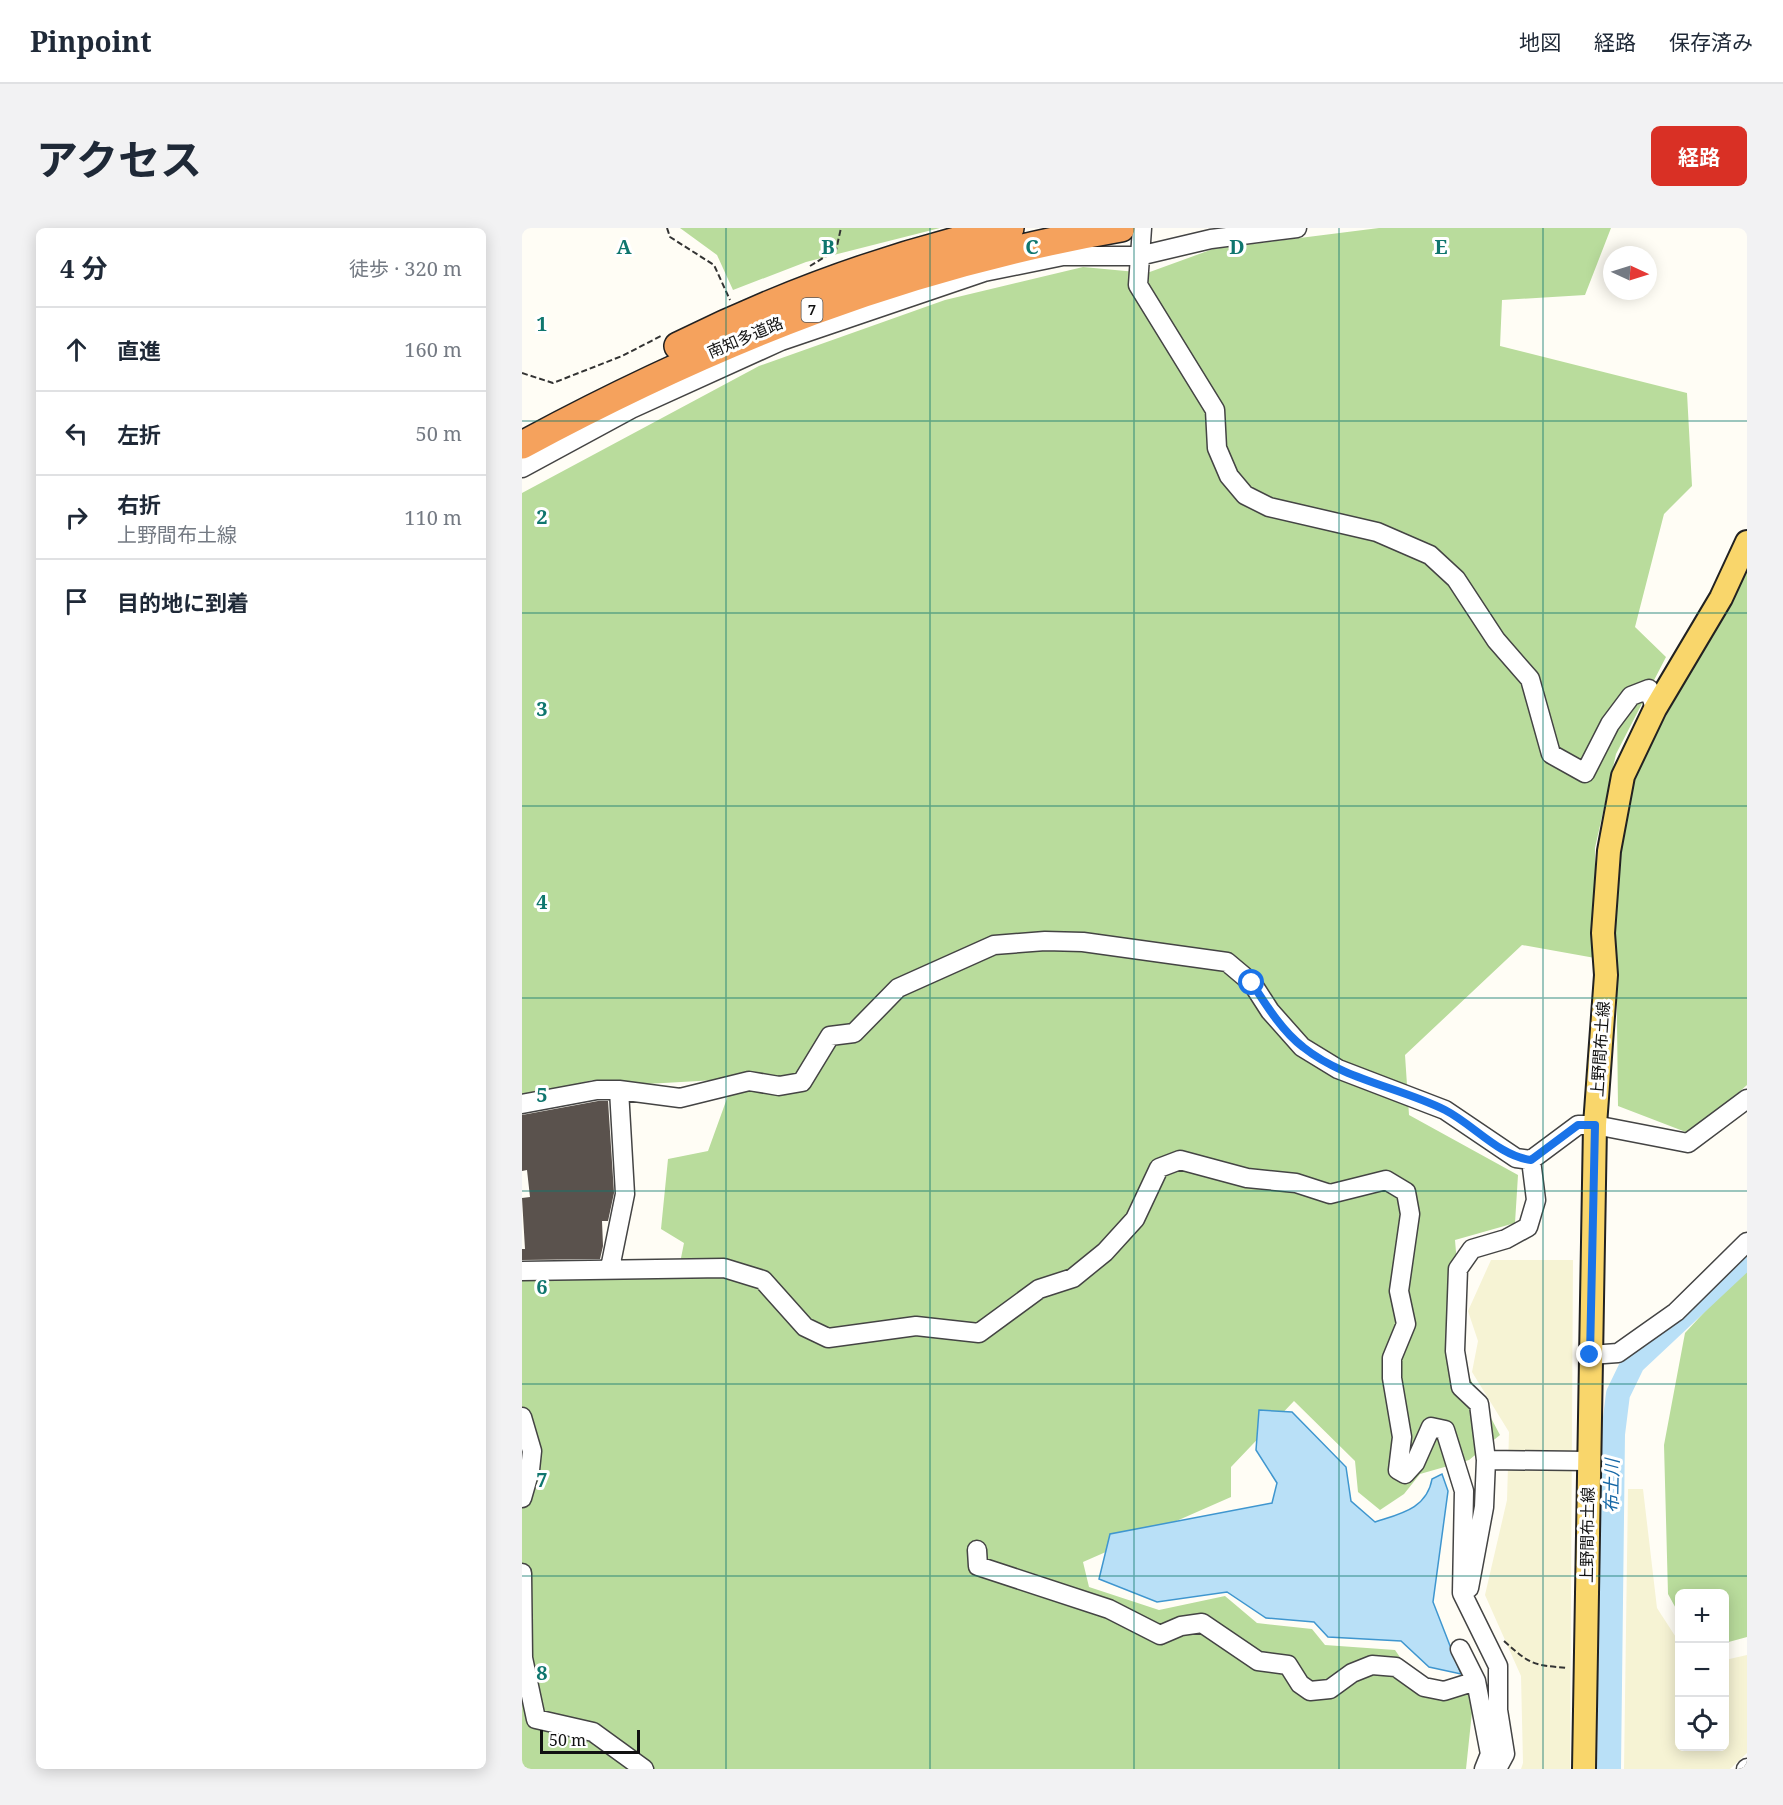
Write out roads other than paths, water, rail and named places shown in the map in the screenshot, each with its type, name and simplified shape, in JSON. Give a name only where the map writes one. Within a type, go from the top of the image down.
[{"type":"highway","name":"南知多道路","points":[[522,426],[699,336],[776,303],[917,252],[1010,228]]},
{"type":"highway","name":"南知多道路","points":[[522,445],[706,353],[848,297],[920,273],[1002,252],[1121,228]]},
{"type":"main road","name":"上野間布土線","points":[[1584,1769],[1587,1461],[1595,1125],[1606,975],[1603,933],[1609,851],[1623,776],[1655,708],[1721,598],[1747,542]]},
{"type":"street","points":[[1142,228],[1138,285],[1215,410],[1217,448],[1229,476],[1245,495],[1269,507],[1377,532],[1430,555],[1456,579],[1496,640],[1530,679],[1551,754],[1585,773],[1610,724],[1631,696],[1649,689],[1655,708]]},
{"type":"street","points":[[522,468],[631,409],[780,341],[984,272],[1063,256],[1139,256],[1211,239],[1297,228]]},
{"type":"street","points":[[522,1104],[597,1090],[619,1090],[680,1098],[749,1081],[779,1086],[802,1082],[830,1036],[854,1033],[898,988],[994,945],[1045,941],[1083,942],[1227,962],[1252,983],[1270,1011],[1302,1047],[1338,1069],[1445,1110],[1516,1158],[1531,1160],[1578,1125],[1595,1125],[1688,1143],[1747,1099]]},
{"type":"street","points":[[610,1268],[626,1194],[619,1090]]},
{"type":"street","points":[[1473,1613],[1469,1589],[1484,1507],[1486,1460],[1479,1404],[1461,1387],[1455,1351],[1458,1269],[1472,1249],[1506,1239],[1528,1227],[1536,1200],[1531,1160]]},
{"type":"street","points":[[522,1271],[724,1268],[763,1280],[804,1327],[828,1338],[916,1326],[979,1333],[1040,1289],[1074,1278],[1105,1252],[1135,1219],[1159,1168],[1180,1161],[1247,1178],[1296,1183],[1330,1194],[1386,1180],[1406,1192],[1410,1214],[1399,1292],[1406,1324],[1392,1358],[1392,1378],[1402,1437],[1398,1470],[1405,1474],[1415,1463],[1431,1427],[1445,1430],[1464,1491],[1462,1593],[1498,1666],[1498,1710],[1505,1754],[1497,1769]]},
{"type":"street","points":[[1590,1355],[1618,1353],[1676,1312],[1747,1242]]},
{"type":"street","points":[[522,1417],[532,1451],[530,1470],[522,1498]]},
{"type":"street","points":[[1486,1460],[1587,1461]]},
{"type":"street","points":[[976,1550],[978,1566],[1109,1609],[1160,1635],[1181,1626],[1202,1623],[1258,1661],[1288,1665],[1300,1684],[1310,1691],[1330,1689],[1352,1673],[1372,1665],[1396,1667],[1424,1687],[1444,1691],[1476,1681]]},
{"type":"street","points":[[522,1573],[523,1658],[536,1719],[593,1732],[644,1769]]},
{"type":"street","points":[[1460,1649],[1476,1681],[1490,1754],[1484,1769]]},
{"type":"water","points":[[1259,1410],[1292,1412],[1346,1467],[1351,1501],[1375,1522],[1402,1513],[1418,1504],[1429,1489],[1432,1479],[1442,1474],[1448,1491],[1433,1602],[1461,1674],[1429,1667],[1401,1641],[1328,1637],[1314,1622],[1266,1618],[1227,1592],[1157,1602],[1099,1579],[1110,1534],[1272,1503],[1277,1483],[1256,1450]]},
{"type":"waterway","name":"布土川","points":[[1609,1769],[1613,1434],[1618,1394],[1633,1363],[1747,1256]]}]
